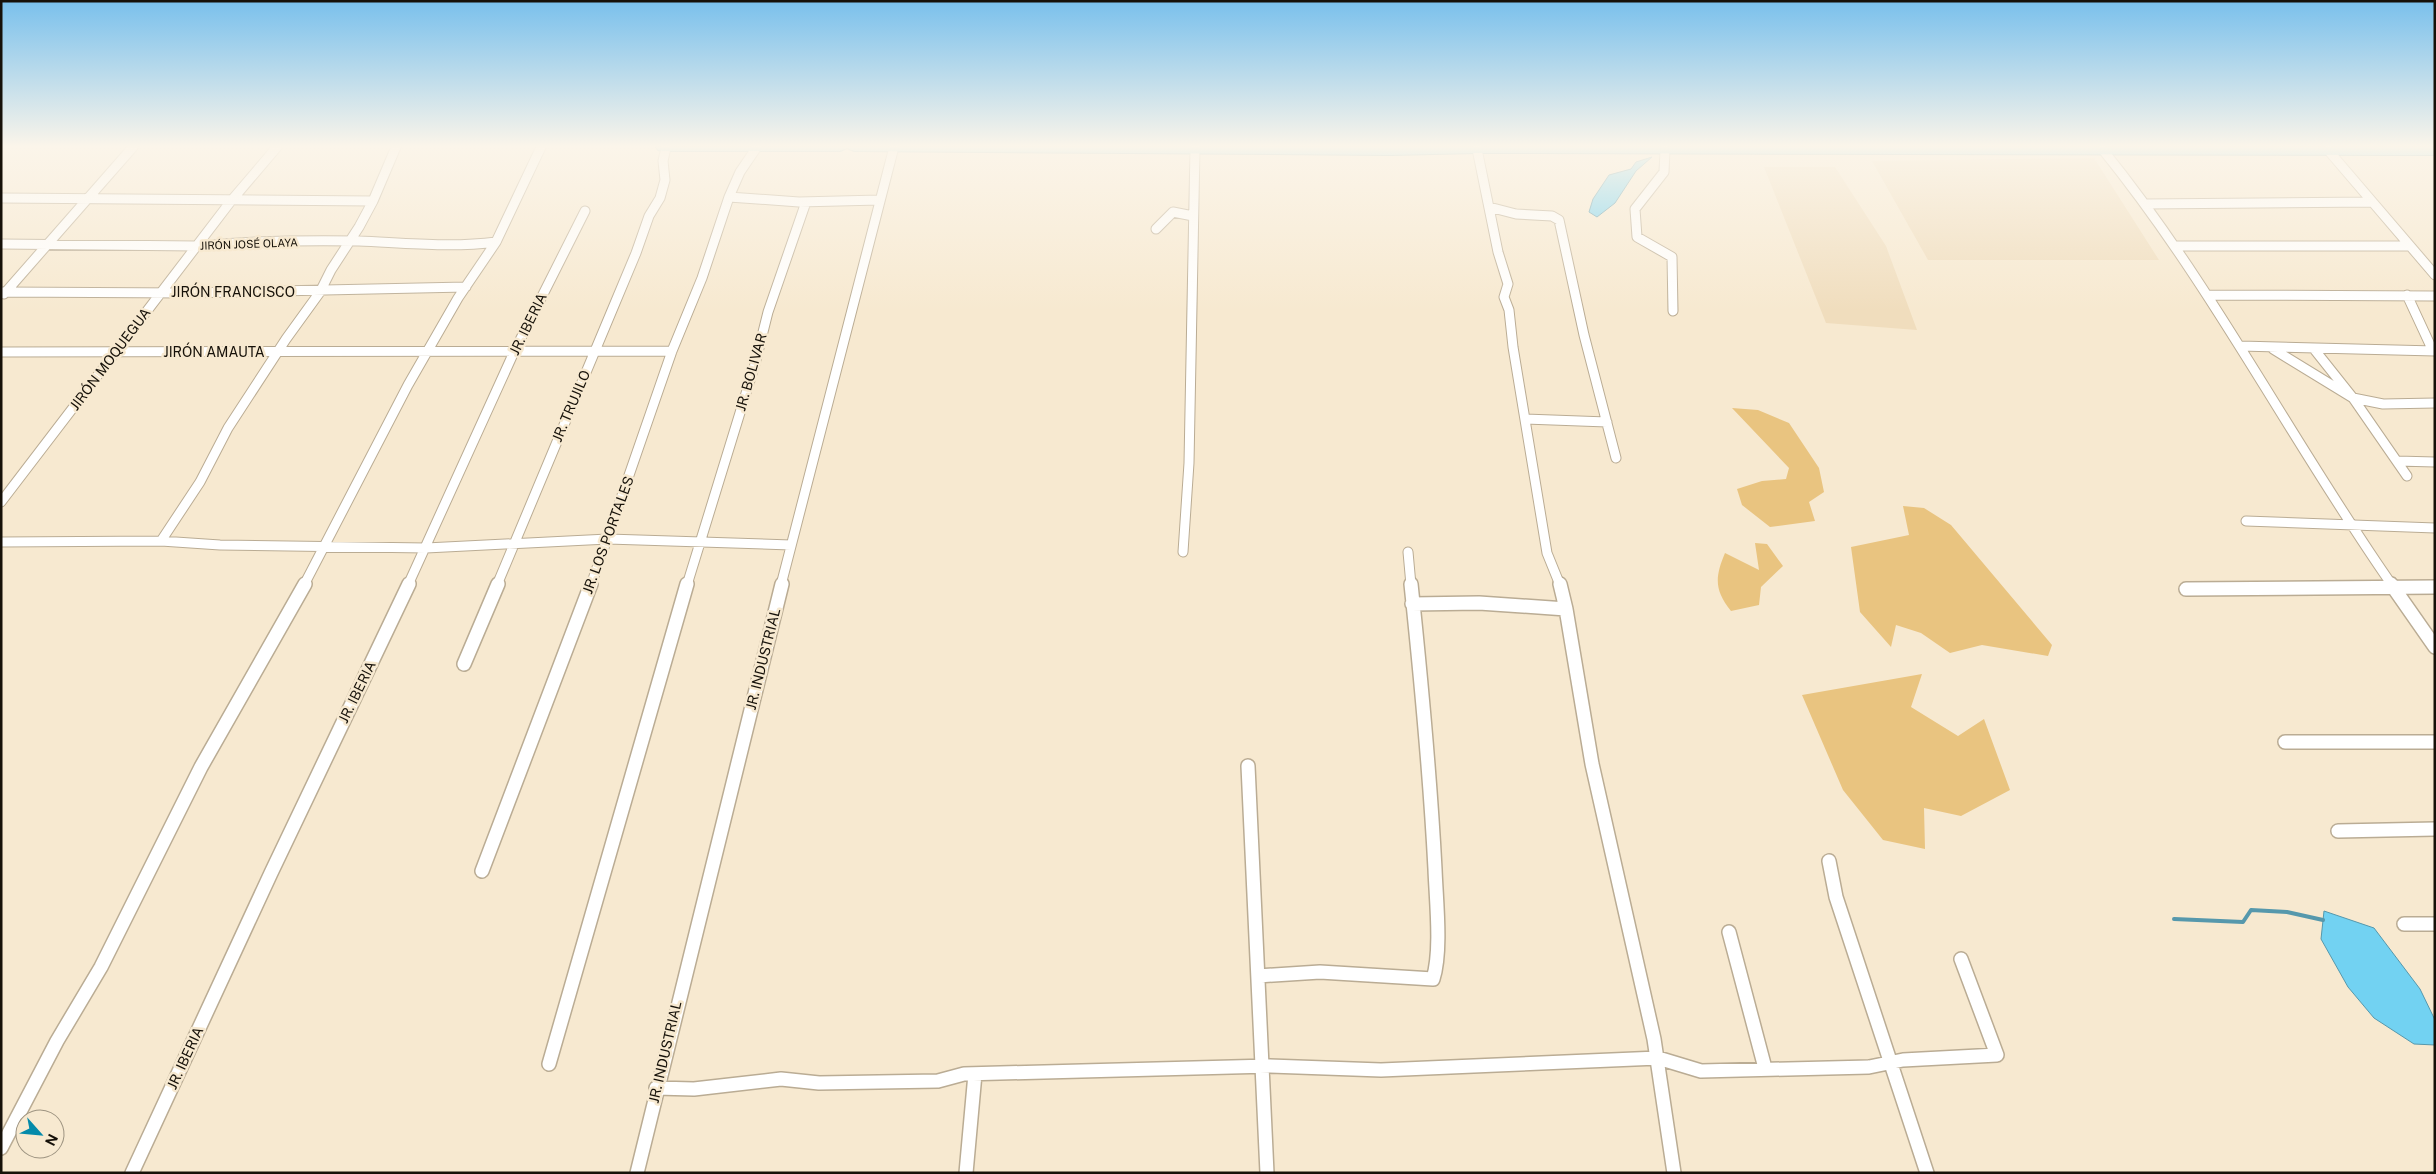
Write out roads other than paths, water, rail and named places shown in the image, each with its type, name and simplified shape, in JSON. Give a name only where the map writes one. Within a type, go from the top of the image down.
[{"type":"street","points":[[3,294],[48,245],[84,202]]},
{"type":"street","name":"JIRÓN MOQUEGUA","points":[[1,502],[230,202]]},
{"type":"street","points":[[161,541],[200,482],[228,428],[278,351],[320,292],[331,270],[374,202]]},
{"type":"street","points":[[1,1148],[57,1041],[101,967],[202,767],[326,545],[427,351],[496,242],[515,202]]},
{"type":"street","name":"JR. TRUJILO","points":[[464,664],[636,253],[649,216],[658,202]]},
{"type":"street","name":"JR. LOS PORTALES","points":[[482,871],[608,539],[672,351],[702,278],[727,202]]},
{"type":"street","points":[[803,202],[814,202]]},
{"type":"street","name":"JR. BOLIVAR","points":[[549,1064],[699,543],[752,373],[768,312],[806,202]]},
{"type":"street","name":"JR. INDUSTRIAL","points":[[636,1173],[840,348],[879,202]]},
{"type":"street","points":[[1183,552],[1189,463],[1193,202]]},
{"type":"street","points":[[1489,202],[1500,259],[1508,284],[1504,297],[1509,310],[1513,347],[1547,553],[1560,583],[1566,609],[1574,670],[1609,850],[1658,1058],[1674,1173]]},
{"type":"street","points":[[1640,202],[1635,208],[1637,237],[1672,257],[1673,311]]},
{"type":"street","points":[[2145,204],[2372,202],[2435,275]]},
{"type":"street","points":[[2145,204],[2209,295],[2349,523],[2435,647]]},
{"type":"street","points":[[1490,207],[1516,214],[1543,214],[1559,220],[1572,286],[1616,458]]},
{"type":"street","name":"JR. IBERIA","points":[[132,1173],[271,872],[426,548],[514,352],[585,211]]},
{"type":"street","points":[[1156,230],[1172,211],[1193,216]]},
{"type":"street","name":"JIRÓN JOSÉ OLAYA","points":[[1,244],[196,246],[227,243],[350,241],[448,246],[496,242]]},
{"type":"street","points":[[2175,246],[2410,246]]},
{"type":"street","name":"JIRÓN FRANCISCO","points":[[3,294],[320,292],[466,287]]},
{"type":"street","points":[[2209,295],[2435,296]]},
{"type":"street","points":[[2240,346],[2434,351],[2406,295]]},
{"type":"street","points":[[2267,347],[2301,364],[2353,398],[2381,403],[2435,404]]},
{"type":"street","points":[[2314,348],[2353,398],[2408,476]]},
{"type":"street","name":"JIRÓN AMAUTA","points":[[1,352],[672,351]]},
{"type":"street","points":[[1525,419],[1607,422]]},
{"type":"street","points":[[2397,461],[2435,462]]},
{"type":"street","points":[[2246,521],[2349,523],[2435,528]]},
{"type":"street","points":[[1,542],[161,541],[220,546],[326,545],[426,548],[608,539],[791,545]]},
{"type":"street","points":[[1258,976],[1320,972],[1433,979],[1437,967],[1436,892],[1429,760],[1408,552]]},
{"type":"street","points":[[2186,589],[2435,587]]},
{"type":"street","points":[[1412,604],[1479,603],[1566,609]]},
{"type":"street","points":[[2285,742],[2435,742]]},
{"type":"street","points":[[1248,766],[1267,1173]]},
{"type":"street","points":[[2338,831],[2435,829]]},
{"type":"street","points":[[1829,861],[1836,897],[1890,1062],[1904,1097],[1927,1173]]},
{"type":"street","points":[[2404,924],[2435,924]]},
{"type":"street","points":[[1729,932],[1765,1068]]},
{"type":"street","points":[[656,1088],[694,1090],[781,1080],[819,1084],[938,1082],[964,1074],[1262,1068],[1381,1070],[1658,1058],[1701,1070],[1869,1067],[1904,1060],[1997,1055],[1961,959]]},
{"type":"street","points":[[966,1173],[975,1074]]},
{"type":"water","points":[[1592,202],[1616,202],[1597,217],[1589,212]]},
{"type":"water","points":[[2324,911],[2374,928],[2420,989],[2435,1020],[2435,1045],[2414,1044],[2374,1018],[2348,987],[2321,939]]},
{"type":"waterway","points":[[2174,919],[2243,922],[2251,910],[2287,912],[2323,920]]}]
